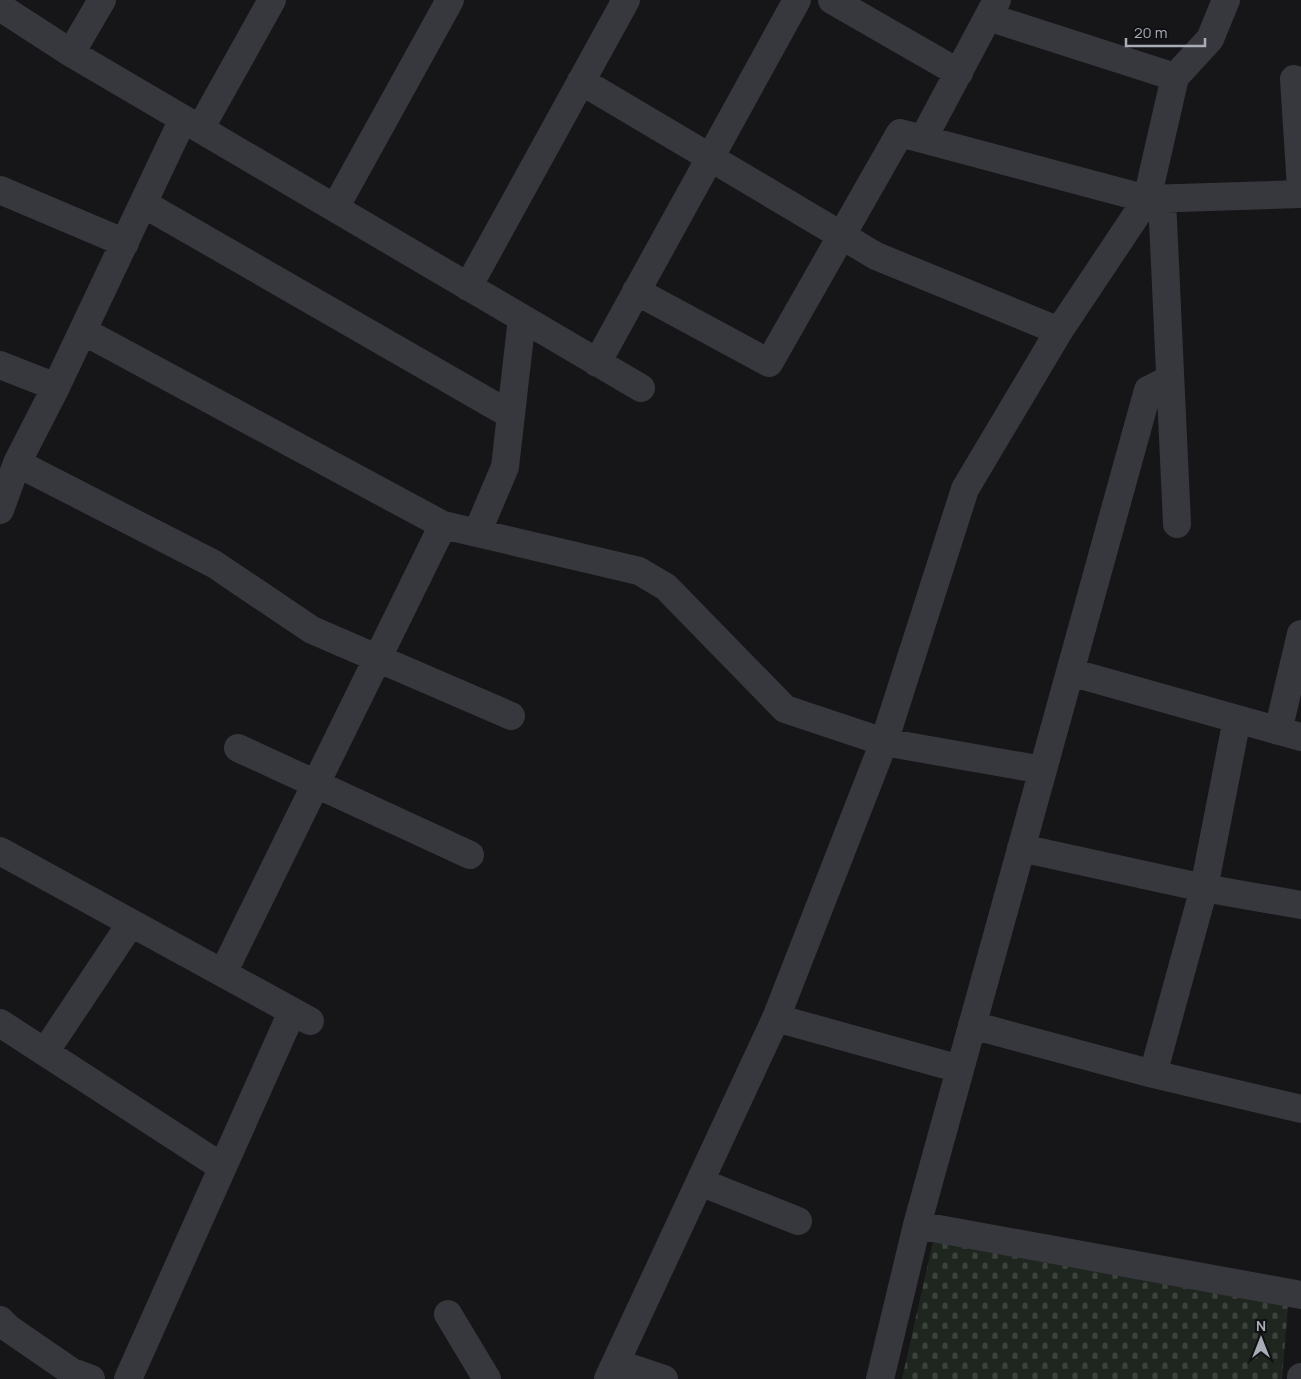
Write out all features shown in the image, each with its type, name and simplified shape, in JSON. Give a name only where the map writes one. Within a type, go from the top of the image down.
[{"type":"street","points":[[71,53],[102,0]]},
{"type":"street","points":[[0,510],[17,463],[56,388],[144,204],[192,124],[272,0]]},
{"type":"street","points":[[335,208],[450,0]]},
{"type":"street","points":[[468,286],[626,0]]},
{"type":"street","points":[[597,363],[798,0]]},
{"type":"street","points":[[832,0],[959,73]]},
{"type":"street","points":[[1177,524],[1170,379],[1154,199],[1175,77],[1210,39],[1226,0]]},
{"type":"street","points":[[0,7],[71,53],[641,388]]},
{"type":"street","points":[[923,139],[993,9],[1175,77]]},
{"type":"street","points":[[1294,79],[1301,188]]},
{"type":"street","points":[[581,81],[876,256],[1060,331]]},
{"type":"street","points":[[636,291],[769,363],[900,133],[1154,199],[1301,194]]},
{"type":"street","points":[[0,190],[125,243]]},
{"type":"street","points":[[664,1379],[612,1371],[776,1018],[884,742],[965,489],[1060,331],[1154,199]]},
{"type":"street","points":[[144,204],[511,415]]},
{"type":"street","points":[[477,532],[505,467],[522,318]]},
{"type":"street","points":[[83,331],[443,525],[639,571],[653,578],[666,587],[785,709],[884,742],[1043,770]]},
{"type":"street","points":[[0,365],[56,388]]},
{"type":"street","points":[[880,1379],[917,1224],[1148,390],[1170,379]]},
{"type":"street","points":[[17,463],[214,564],[312,630],[512,716]]},
{"type":"street","points":[[223,973],[443,525]]},
{"type":"street","points":[[1070,672],[1290,734],[1301,634]]},
{"type":"street","points":[[1153,1074],[1204,888],[1237,719]]},
{"type":"street","points":[[238,748],[470,854]]},
{"type":"street","points":[[1021,848],[1204,888],[1301,905]]},
{"type":"street","points":[[0,851],[301,1017],[222,1167],[128,1379]]},
{"type":"street","points":[[45,1052],[130,923]]},
{"type":"street","points":[[776,1018],[960,1069]]},
{"type":"street","points":[[0,1023],[222,1167]]},
{"type":"street","points":[[972,1025],[1153,1074],[1301,1109]]},
{"type":"street","points":[[700,1182],[798,1222]]},
{"type":"street","points":[[917,1224],[1301,1295]]},
{"type":"street","points":[[448,1314],[486,1379]]},
{"type":"street","points":[[0,1320],[72,1372],[90,1379]]},
{"type":"green space","points":[[934,1237],[1289,1294],[1282,1379],[902,1379]]}]
